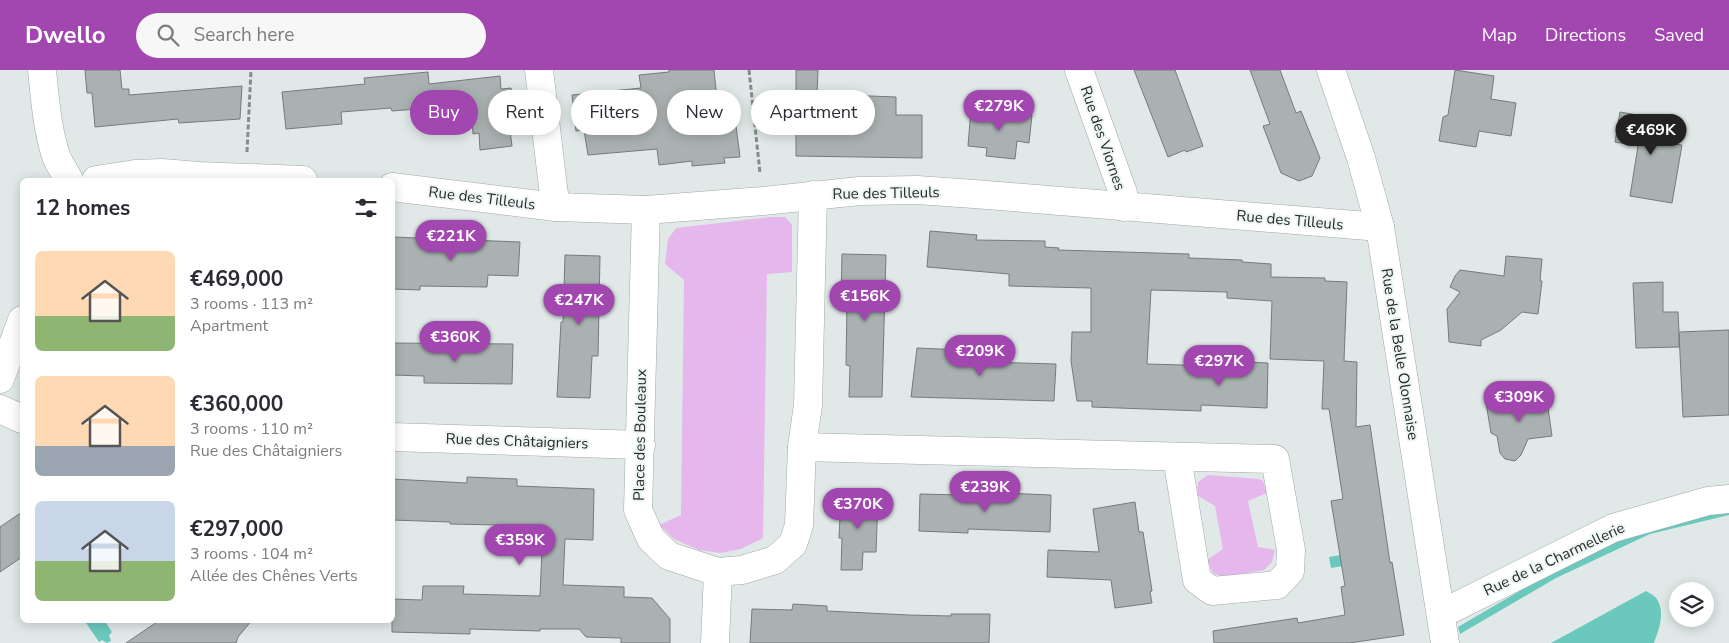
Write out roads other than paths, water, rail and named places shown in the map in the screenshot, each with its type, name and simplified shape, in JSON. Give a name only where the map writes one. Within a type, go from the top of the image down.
[{"type":"street","points":[[42,70],[51,138],[57,157],[68,178]]},
{"type":"street","points":[[539,70],[556,207]]},
{"type":"street","name":"Rue des Viornes","points":[[1079,70],[1123,193],[1124,207]]},
{"type":"street","name":"Rue de la Belle Olonnaise","points":[[1331,70],[1361,158],[1380,227],[1445,643]]},
{"type":"street","points":[[109,178],[135,174],[162,173],[247,178]]},
{"type":"street","name":"Rue des Tilleuls","points":[[395,187],[556,207],[646,210],[860,191],[917,190],[1380,227]]},
{"type":"street","name":"Place des Bouleaux","points":[[646,210],[638,510],[651,539],[669,556],[718,572],[742,570],[775,560],[793,544],[799,524],[802,447],[808,405],[814,196]]},
{"type":"street","points":[[0,379],[20,325]]},
{"type":"street","points":[[0,409],[20,418]]},
{"type":"street","name":"Rue des Châtaigniers","points":[[395,436],[641,445]]},
{"type":"street","points":[[802,447],[1275,459],[1291,550],[1290,571],[1277,585],[1212,591],[1197,580],[1177,457]]},
{"type":"street","name":"Rue de la Charmellerie","points":[[1441,614],[1613,528],[1708,501],[1729,499]]},
{"type":"street","points":[[715,643],[718,572]]},
{"type":"water","points":[[1729,508],[1729,515],[1650,534],[1556,578],[1460,634],[1458,627],[1564,565],[1639,532]]},
{"type":"water","points":[[1377,549],[1379,560],[1331,568],[1329,557]]},
{"type":"water","points":[[1646,591],[1655,597],[1661,609],[1661,620],[1654,643],[1551,643]]},
{"type":"water","points":[[86,623],[106,623],[112,632],[109,635],[111,641],[107,643],[102,640],[99,642]]}]
